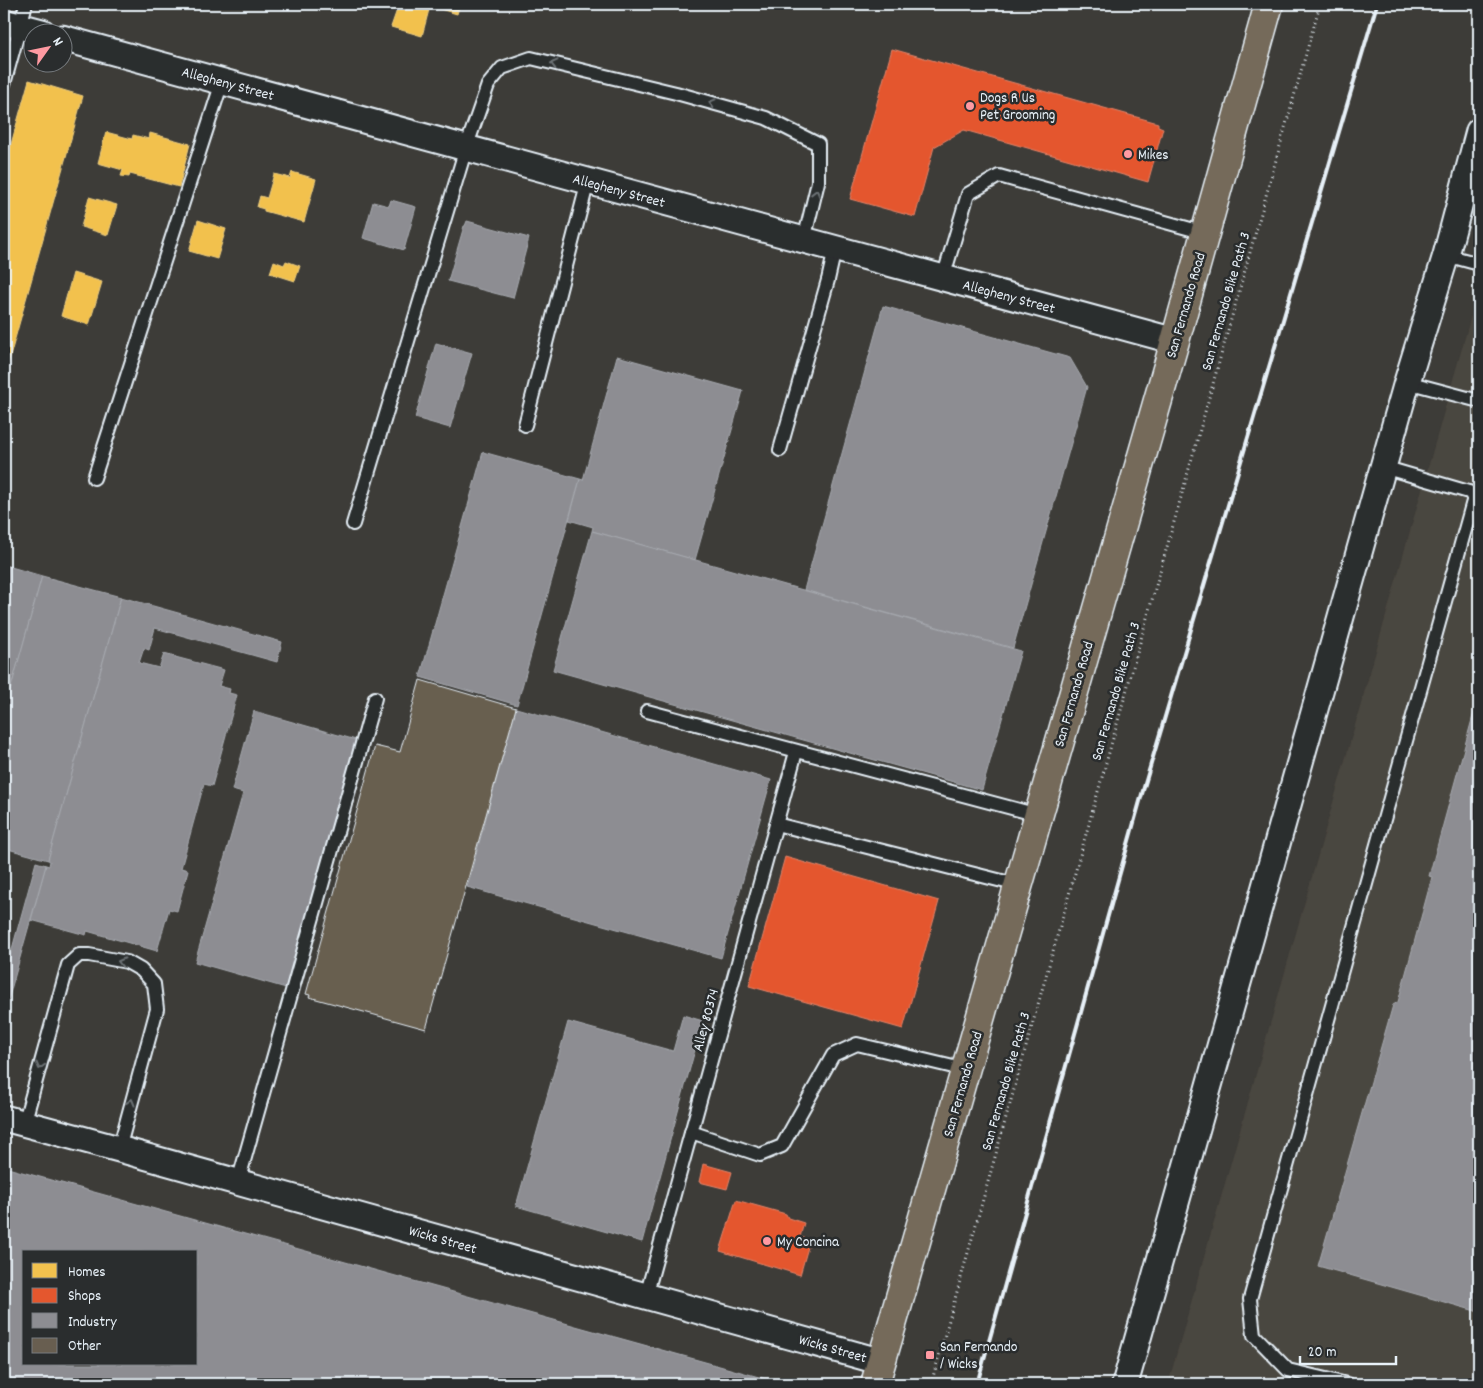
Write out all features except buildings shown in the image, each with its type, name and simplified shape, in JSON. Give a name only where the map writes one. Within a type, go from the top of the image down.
[{"type":"main road","name":"San Fernando Road","points":[[878,1373],[1175,341],[1269,4]]},
{"type":"street","name":"Allegheny Street","points":[[72,41],[1175,341]]},
{"type":"street","points":[[1125,1384],[1406,382],[1446,255],[1477,146]]},
{"type":"street","name":"Wicks Street","points":[[14,1121],[646,1296],[878,1373]]},
{"type":"lane","points":[[4,84],[23,21]]},
{"type":"lane","points":[[352,524],[466,148],[488,85],[502,68],[531,58],[766,118],[818,144],[818,182],[804,240]]},
{"type":"lane","points":[[94,478],[222,82]]},
{"type":"lane","points":[[943,278],[968,194],[999,176],[1205,233]]},
{"type":"lane","points":[[525,425],[588,181]]},
{"type":"lane","points":[[780,450],[835,248]]},
{"type":"lane","points":[[1446,255],[1479,264]]},
{"type":"lane","points":[[1406,382],[1479,401]]},
{"type":"lane","points":[[1347,1384],[1288,1370],[1254,1335],[1250,1299],[1477,494],[1383,467]]},
{"type":"lane","points":[[238,1182],[375,698]]},
{"type":"lane","points":[[647,711],[1038,815]]},
{"type":"lane","name":"Alley 80374","points":[[646,1296],[796,752]]},
{"type":"lane","points":[[776,824],[1018,885]]},
{"type":"lane","points":[[14,1121],[68,965],[79,955],[127,962],[142,970],[154,984],[157,1009],[119,1149]]},
{"type":"lane","points":[[691,1132],[760,1155],[782,1146],[833,1055],[857,1044],[966,1070]]},
{"type":"path","name":"San Fernando Bike Path 3","points":[[931,1384],[1320,4]]},
{"type":"shaded area","points":[[1479,288],[1479,1384],[1168,1384]]},
{"type":"railway","points":[[977,1384],[1142,794],[1377,4]]},
{"type":"place","name":"Dogs R Us Pet Grooming","points":[[970,106]]},
{"type":"place","name":"Mikes","points":[[1128,154]]},
{"type":"place","name":"My Concina","points":[[767,1241]]},
{"type":"place","name":"San Fernando / Wicks","points":[[930,1355]]}]
